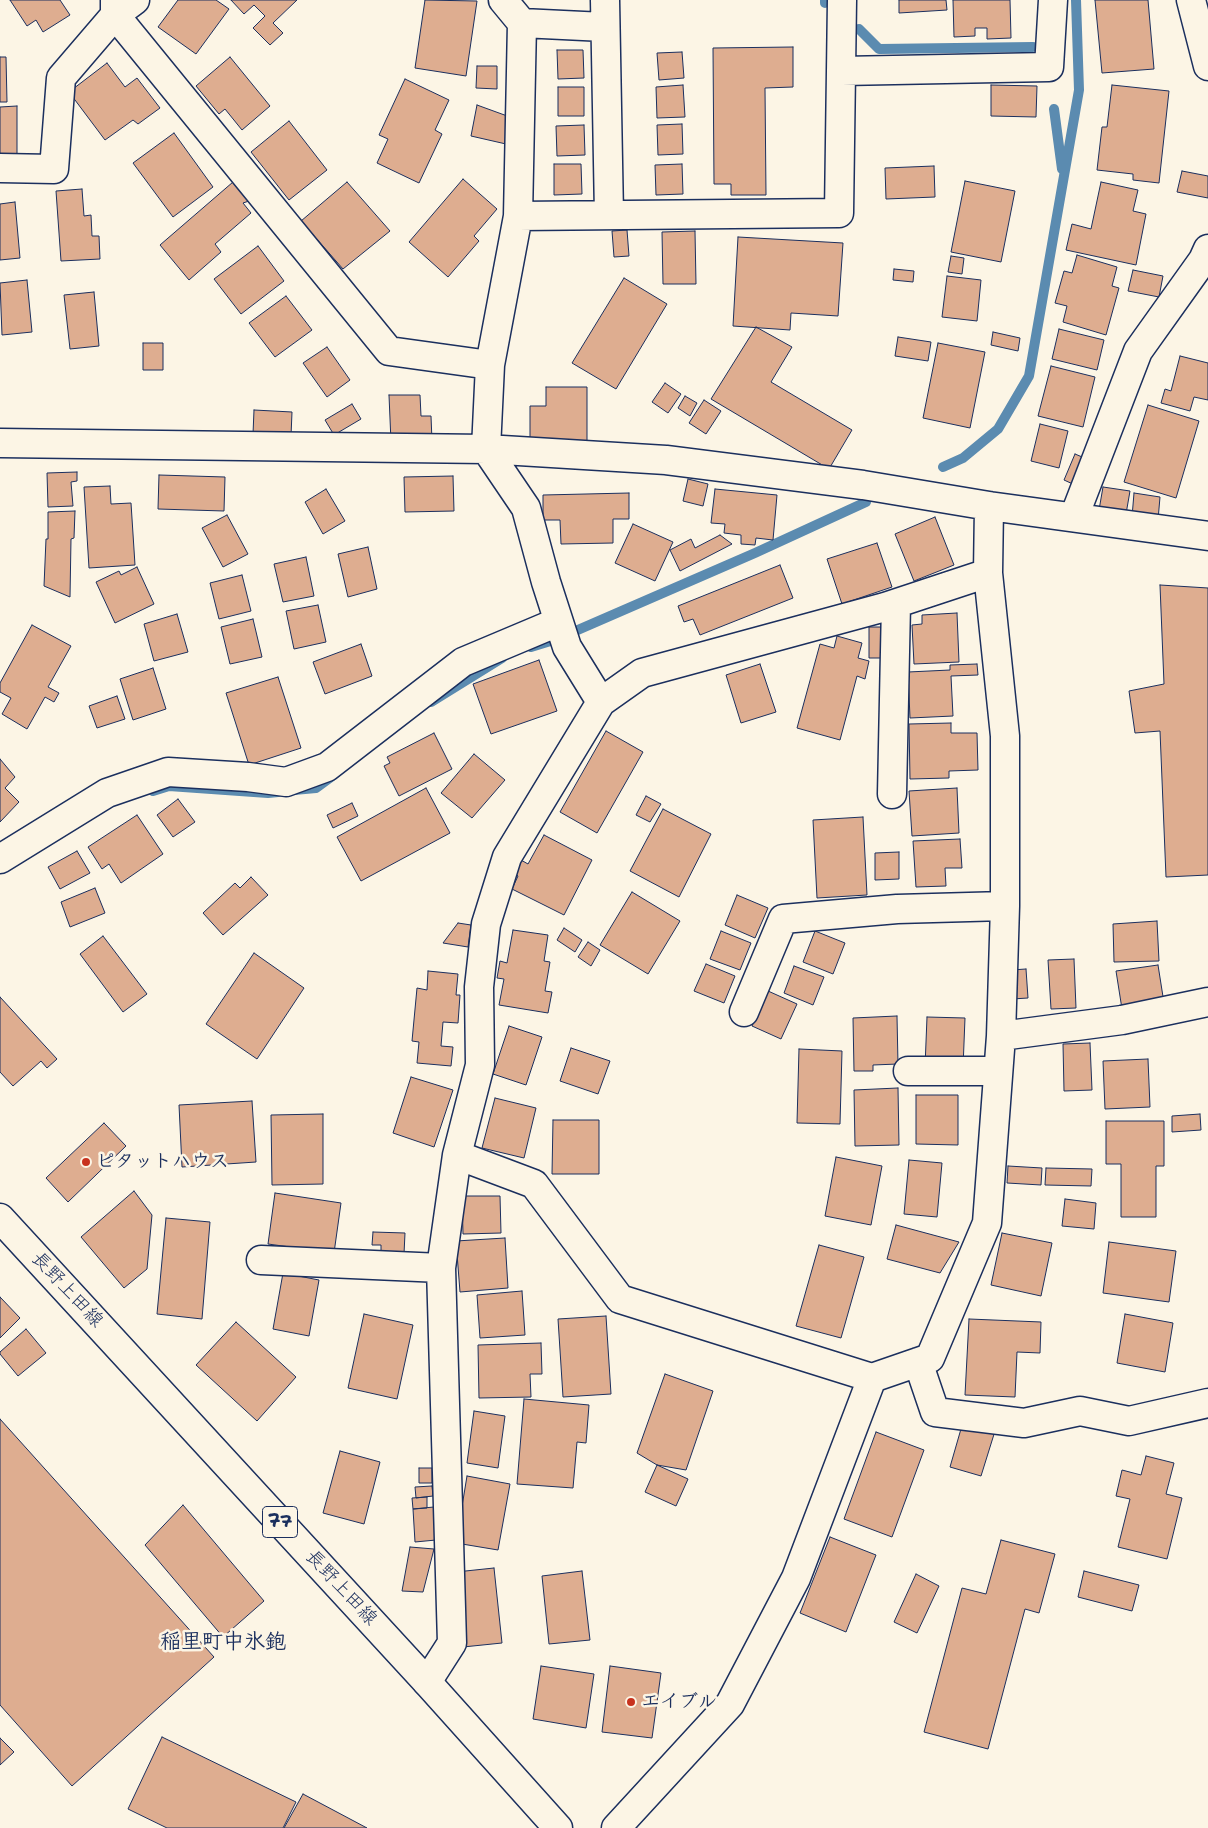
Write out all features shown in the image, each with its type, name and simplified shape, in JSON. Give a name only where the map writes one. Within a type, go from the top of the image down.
[{"type":"street","points":[[503,0],[522,23],[518,216],[490,365],[486,449],[526,508],[561,632],[601,702]]},
{"type":"street","points":[[605,0],[608,215]]},
{"type":"street","points":[[518,216],[839,212],[842,0]]},
{"type":"street","points":[[842,70],[1049,67],[1054,0]]},
{"type":"street","points":[[1191,0],[1208,66]]},
{"type":"street","points":[[0,168],[54,170],[61,78],[122,5],[389,351],[490,365]]},
{"type":"street","points":[[522,23],[604,27]]},
{"type":"street","points":[[1074,517],[1138,351],[1203,260],[1208,249]]},
{"type":"street","points":[[0,442],[486,449],[666,460],[863,485],[989,506],[1208,536]]},
{"type":"street","points":[[457,1155],[534,1184],[620,1300],[872,1378],[930,1358],[987,1223],[1001,1036],[1005,906],[1005,736],[988,572],[989,506]]},
{"type":"street","points":[[427,1682],[452,1643],[442,1268],[457,1155],[480,1065],[479,987],[486,924],[507,858],[601,702],[642,673],[896,604],[988,572]]},
{"type":"street","points":[[892,794],[896,604]]},
{"type":"street","points":[[0,858],[107,793],[168,772],[248,777],[286,782],[327,767],[463,662],[561,632]]},
{"type":"street","points":[[744,1012],[783,919],[897,909],[1005,906]]},
{"type":"street","points":[[1001,1036],[1122,1020],[1208,1002]]},
{"type":"street","points":[[908,1071],[998,1071]]},
{"type":"street","name":"長野上田線","points":[[0,1218],[427,1682],[558,1828]]},
{"type":"street","points":[[261,1260],[442,1268]]},
{"type":"street","points":[[918,1362],[935,1412],[1024,1423],[1080,1411],[1129,1421],[1208,1403]]},
{"type":"street","points":[[616,1828],[730,1704],[796,1578],[872,1378]]},
{"type":"building","points":[[10,0],[60,0],[70,15],[43,32],[36,20],[27,26]]},
{"type":"building","points":[[178,0],[216,0],[229,9],[196,54],[158,27]]},
{"type":"building","points":[[231,0],[297,0],[273,23],[283,33],[270,45],[253,28],[265,16],[254,5],[244,14]]},
{"type":"building","points":[[425,0],[477,1],[466,76],[415,68]]},
{"type":"building","points":[[899,0],[946,0],[947,10],[899,13]]},
{"type":"building","points":[[953,0],[1010,0],[1011,38],[987,39],[987,28],[975,28],[975,36],[954,37]]},
{"type":"building","points":[[1095,0],[1148,0],[1154,69],[1102,73]]},
{"type":"building","points":[[793,47],[793,87],[765,88],[766,195],[731,195],[731,184],[714,184],[713,48]]},
{"type":"building","points":[[557,50],[583,50],[584,78],[558,79]]},
{"type":"building","points":[[682,52],[684,78],[659,80],[657,53]]},
{"type":"building","points":[[0,57],[6,57],[7,102],[0,102]]},
{"type":"building","points":[[230,57],[270,106],[242,130],[225,109],[219,114],[196,86]]},
{"type":"building","points":[[107,63],[125,87],[137,78],[160,108],[138,124],[133,120],[105,140],[69,92]]},
{"type":"building","points":[[477,66],[497,66],[497,89],[476,88]]},
{"type":"building","points":[[405,79],[449,100],[435,130],[442,134],[419,183],[377,163],[388,139],[379,135]]},
{"type":"building","points":[[683,85],[685,117],[657,118],[656,87]]},
{"type":"building","points":[[991,85],[1037,86],[1036,117],[991,116]]},
{"type":"building","points":[[1112,85],[1169,91],[1159,183],[1133,180],[1133,174],[1097,170],[1102,127],[1107,127]]},
{"type":"building","points":[[558,87],[584,87],[584,116],[558,116]]},
{"type":"building","points":[[477,105],[510,117],[506,144],[471,136]]},
{"type":"building","points":[[17,106],[17,156],[0,156],[0,107]]},
{"type":"building","points":[[289,121],[327,170],[289,200],[251,152]]},
{"type":"building","points":[[682,124],[683,154],[658,155],[657,125]]},
{"type":"building","points":[[584,125],[585,155],[557,156],[556,126]]},
{"type":"building","points":[[174,133],[213,187],[173,217],[133,163]]},
{"type":"building","points":[[554,164],[581,164],[582,194],[554,195]]},
{"type":"building","points":[[682,164],[683,194],[656,195],[655,165]]},
{"type":"building","points":[[934,166],[935,197],[886,199],[885,168]]},
{"type":"building","points":[[1182,171],[1208,176],[1208,198],[1177,192]]},
{"type":"building","points":[[463,179],[497,209],[474,236],[479,241],[448,277],[409,242]]},
{"type":"building","points":[[965,181],[1015,191],[1001,262],[951,252]]},
{"type":"building","points":[[233,182],[249,201],[243,203],[251,213],[215,244],[221,252],[189,280],[160,245]]},
{"type":"building","points":[[347,182],[390,231],[343,269],[301,221]]},
{"type":"building","points":[[1101,182],[1138,190],[1133,211],[1146,214],[1136,265],[1066,250],[1072,224],[1091,229]]},
{"type":"building","points":[[82,189],[84,216],[91,215],[92,236],[99,236],[100,259],[61,261],[56,191]]},
{"type":"building","points":[[15,202],[20,258],[0,260],[0,204]]},
{"type":"building","points":[[627,230],[629,256],[614,257],[612,231]]},
{"type":"building","points":[[695,231],[696,284],[663,284],[662,232]]},
{"type":"building","points":[[738,237],[843,243],[838,316],[791,313],[790,330],[733,326]]},
{"type":"building","points":[[258,246],[284,281],[241,314],[214,279]]},
{"type":"building","points":[[1077,255],[1117,267],[1112,286],[1119,288],[1106,335],[1063,322],[1067,306],[1055,303],[1064,271],[1072,273]]},
{"type":"building","points":[[951,256],[964,258],[962,274],[948,272]]},
{"type":"building","points":[[894,269],[914,271],[913,282],[893,280]]},
{"type":"building","points":[[1133,270],[1163,276],[1159,297],[1128,291]]},
{"type":"building","points":[[947,276],[981,280],[977,321],[942,317]]},
{"type":"building","points":[[624,278],[667,304],[616,389],[572,363]]},
{"type":"building","points":[[27,280],[32,332],[2,335],[0,283]]},
{"type":"building","points":[[94,292],[99,346],[70,349],[64,295]]},
{"type":"building","points":[[286,296],[312,330],[275,357],[249,323]]},
{"type":"building","points":[[756,327],[792,347],[771,382],[852,430],[829,469],[711,399]]},
{"type":"building","points":[[1059,329],[1104,340],[1097,370],[1052,359]]},
{"type":"building","points":[[993,332],[1020,338],[1018,351],[991,345]]},
{"type":"building","points":[[898,337],[931,342],[928,361],[895,356]]},
{"type":"building","points":[[143,343],[163,343],[163,370],[143,370]]},
{"type":"building","points":[[938,343],[985,352],[970,428],[923,418]]},
{"type":"building","points":[[327,347],[350,380],[327,397],[303,363]]},
{"type":"building","points":[[1180,356],[1208,363],[1208,400],[1194,397],[1190,411],[1161,403],[1165,389],[1171,391]]},
{"type":"building","points":[[1051,366],[1095,377],[1083,427],[1038,416]]},
{"type":"building","points":[[665,383],[681,394],[668,413],[652,402]]},
{"type":"building","points":[[546,387],[587,387],[587,444],[530,444],[530,406],[546,406]]},
{"type":"building","points":[[389,395],[420,395],[421,416],[431,416],[432,441],[391,442]]},
{"type":"building","points":[[685,396],[697,403],[690,416],[678,408]]},
{"type":"building","points":[[704,400],[721,411],[706,434],[689,423]]},
{"type":"building","points":[[352,404],[361,419],[334,435],[325,420]]},
{"type":"building","points":[[1148,405],[1199,421],[1176,498],[1124,482]]},
{"type":"building","points":[[254,410],[292,412],[291,436],[253,434]]},
{"type":"building","points":[[1040,424],[1068,431],[1059,468],[1031,461]]},
{"type":"building","points":[[1075,454],[1087,459],[1075,485],[1064,480]]},
{"type":"building","points":[[77,472],[77,481],[71,482],[73,506],[48,507],[47,473]]},
{"type":"building","points":[[159,475],[225,477],[224,511],[158,509]]},
{"type":"building","points":[[453,476],[454,511],[405,512],[404,477]]},
{"type":"building","points":[[688,479],[708,484],[703,506],[683,501]]},
{"type":"building","points":[[110,486],[111,504],[131,503],[135,565],[89,568],[84,487]]},
{"type":"building","points":[[1103,487],[1130,491],[1126,514],[1099,510]]},
{"type":"building","points":[[326,489],[345,521],[323,534],[305,502]]},
{"type":"building","points":[[715,489],[777,495],[773,540],[756,538],[755,545],[741,544],[741,535],[724,533],[725,524],[711,523]]},
{"type":"building","points":[[629,493],[629,519],[613,519],[613,543],[561,544],[560,520],[543,520],[543,495]]},
{"type":"building","points":[[1134,493],[1160,497],[1158,520],[1132,517]]},
{"type":"building","points":[[75,511],[74,538],[71,539],[70,597],[44,586],[46,539],[48,539],[48,512]]},
{"type":"building","points":[[227,515],[248,554],[223,567],[202,528]]},
{"type":"building","points":[[935,517],[954,565],[914,581],[895,534]]},
{"type":"building","points":[[633,524],[673,542],[655,581],[615,563]]},
{"type":"building","points":[[720,535],[732,544],[680,571],[670,550],[691,539],[695,548]]},
{"type":"building","points":[[877,543],[892,587],[842,604],[827,559]]},
{"type":"building","points":[[368,547],[377,589],[348,597],[338,554]]},
{"type":"building","points":[[306,557],[314,596],[283,602],[274,564]]},
{"type":"building","points":[[780,565],[793,598],[700,635],[693,619],[684,622],[678,606]]},
{"type":"building","points":[[137,567],[154,604],[115,623],[96,582],[119,571],[121,575]]},
{"type":"building","points":[[242,575],[251,611],[219,619],[210,583]]},
{"type":"building","points":[[1160,585],[1208,588],[1208,875],[1166,877],[1160,731],[1135,733],[1129,691],[1164,684]]},
{"type":"building","points":[[318,605],[326,642],[294,649],[286,611]]},
{"type":"building","points":[[957,613],[959,662],[914,664],[912,625],[922,624],[922,615]]},
{"type":"building","points":[[177,614],[188,652],[154,661],[144,624]]},
{"type":"building","points":[[253,619],[262,657],[230,664],[221,627]]},
{"type":"building","points":[[32,625],[71,646],[48,687],[59,693],[54,702],[45,697],[27,729],[2,714],[11,698],[0,692],[0,683]]},
{"type":"building","points":[[869,627],[883,627],[882,658],[869,658]]},
{"type":"building","points":[[837,636],[862,643],[858,658],[869,661],[865,679],[857,676],[840,740],[797,728],[820,644],[834,648]]},
{"type":"building","points":[[361,644],[372,676],[325,694],[313,662]]},
{"type":"building","points":[[539,660],[557,711],[491,734],[473,684]]},
{"type":"building","points":[[760,664],[776,712],[741,723],[726,675]]},
{"type":"building","points":[[977,664],[978,675],[951,676],[953,716],[910,718],[908,672],[950,670],[950,665]]},
{"type":"building","points":[[153,668],[166,709],[133,720],[120,679]]},
{"type":"building","points":[[278,677],[301,748],[249,765],[226,693]]},
{"type":"building","points":[[117,696],[125,719],[97,728],[89,706]]},
{"type":"building","points":[[951,723],[951,733],[977,733],[978,770],[949,771],[949,778],[910,779],[909,724]]},
{"type":"building","points":[[606,731],[643,752],[597,833],[560,812]]},
{"type":"building","points":[[434,733],[452,769],[399,796],[384,766],[390,763],[387,757]]},
{"type":"building","points":[[474,754],[505,780],[472,818],[441,793]]},
{"type":"building","points":[[0,759],[15,777],[5,788],[19,802],[0,822]]},
{"type":"building","points":[[426,788],[450,833],[361,881],[337,837]]},
{"type":"building","points":[[957,788],[959,833],[912,836],[909,791]]},
{"type":"building","points":[[646,796],[661,804],[650,822],[636,815]]},
{"type":"building","points":[[178,799],[195,822],[173,837],[157,815]]},
{"type":"building","points":[[352,803],[358,816],[333,828],[327,815]]},
{"type":"building","points":[[663,809],[711,834],[679,897],[630,871]]},
{"type":"building","points":[[137,815],[163,854],[121,883],[109,864],[102,869],[88,847]]},
{"type":"building","points":[[863,817],[867,895],[817,898],[813,820]]},
{"type":"building","points":[[544,835],[592,860],[564,915],[512,889],[518,876],[514,873],[521,860],[528,864]]},
{"type":"building","points":[[960,839],[962,868],[945,868],[946,886],[916,887],[913,841]]},
{"type":"building","points":[[77,851],[90,873],[60,889],[48,867]]},
{"type":"building","points":[[899,852],[899,879],[875,880],[875,853]]},
{"type":"building","points":[[251,877],[268,895],[223,935],[203,913],[235,883],[240,888]]},
{"type":"building","points":[[95,888],[105,913],[70,927],[61,902]]},
{"type":"building","points":[[632,892],[680,921],[648,974],[600,945]]},
{"type":"building","points":[[737,895],[768,908],[755,938],[725,925]]},
{"type":"building","points":[[1157,921],[1159,961],[1114,962],[1113,924]]},
{"type":"building","points":[[458,923],[471,925],[468,947],[443,943]]},
{"type":"building","points":[[564,928],[582,940],[575,952],[557,940]]},
{"type":"building","points":[[513,930],[548,935],[544,961],[550,962],[545,991],[552,992],[548,1013],[499,1005],[504,979],[497,978],[500,961],[507,963]]},
{"type":"building","points":[[721,931],[751,943],[740,970],[710,959]]},
{"type":"building","points":[[815,931],[845,943],[833,974],[803,962]]},
{"type":"building","points":[[103,936],[147,994],[123,1012],[80,954]]},
{"type":"building","points":[[588,942],[600,950],[591,966],[578,957]]},
{"type":"building","points":[[254,953],[304,988],[257,1059],[206,1024]]},
{"type":"building","points":[[1074,959],[1076,1008],[1051,1009],[1048,960]]},
{"type":"building","points":[[706,964],[735,976],[724,1003],[694,991]]},
{"type":"building","points":[[1158,965],[1164,1003],[1122,1009],[1116,971]]},
{"type":"building","points":[[794,966],[824,977],[813,1005],[784,993]]},
{"type":"building","points":[[1026,969],[1028,998],[1012,999],[1011,970]]},
{"type":"building","points":[[428,971],[458,974],[456,995],[460,995],[458,1023],[443,1022],[441,1046],[453,1047],[451,1066],[417,1063],[419,1042],[412,1041],[417,988],[427,990]]},
{"type":"building","points":[[768,991],[797,1004],[781,1039],[752,1026]]},
{"type":"building","points":[[0,997],[57,1059],[47,1068],[41,1061],[13,1086],[0,1072]]},
{"type":"building","points":[[897,1016],[898,1064],[873,1065],[873,1071],[854,1071],[853,1018]]},
{"type":"building","points":[[927,1017],[965,1018],[963,1068],[925,1067]]},
{"type":"building","points":[[509,1026],[542,1037],[526,1085],[493,1074]]},
{"type":"building","points":[[1090,1043],[1092,1090],[1064,1091],[1063,1044]]},
{"type":"building","points":[[571,1048],[610,1061],[598,1094],[560,1081]]},
{"type":"building","points":[[799,1049],[842,1051],[840,1124],[797,1123]]},
{"type":"building","points":[[1148,1059],[1150,1107],[1105,1109],[1103,1061]]},
{"type":"building","points":[[411,1077],[453,1090],[434,1147],[393,1133]]},
{"type":"building","points":[[898,1088],[899,1145],[855,1146],[854,1090]]},
{"type":"building","points":[[916,1095],[958,1095],[958,1145],[916,1144]]},
{"type":"building","points":[[495,1098],[536,1108],[524,1158],[482,1148]]},
{"type":"building","points":[[252,1101],[256,1162],[182,1167],[179,1105]]},
{"type":"building","points":[[323,1114],[323,1184],[272,1185],[271,1115]]},
{"type":"building","points":[[1200,1114],[1201,1130],[1172,1132],[1172,1116]]},
{"type":"building","points":[[553,1120],[599,1120],[599,1174],[552,1174]]},
{"type":"building","points":[[1106,1121],[1164,1121],[1164,1166],[1156,1166],[1156,1217],[1121,1217],[1121,1164],[1106,1164]]},
{"type":"building","name":"ピタットハウス","points":[[104,1123],[126,1146],[68,1202],[46,1178]]},
{"type":"building","points":[[836,1157],[882,1166],[871,1225],[825,1216]]},
{"type":"building","points":[[909,1160],[942,1163],[937,1217],[904,1214]]},
{"type":"building","points":[[1008,1166],[1042,1168],[1041,1185],[1007,1183]]},
{"type":"building","points":[[1046,1168],[1092,1169],[1091,1186],[1045,1185]]},
{"type":"building","points":[[134,1191],[152,1215],[147,1269],[124,1288],[81,1237]]},
{"type":"building","points":[[275,1193],[341,1203],[334,1253],[268,1244]]},
{"type":"building","points":[[462,1196],[500,1196],[501,1233],[463,1234]]},
{"type":"building","points":[[1065,1199],[1096,1203],[1094,1229],[1062,1226]]},
{"type":"building","points":[[166,1218],[210,1222],[202,1319],[157,1314]]},
{"type":"building","points":[[896,1225],[959,1242],[940,1273],[887,1259]]},
{"type":"building","points":[[373,1232],[405,1233],[404,1254],[381,1253],[381,1245],[372,1245]]},
{"type":"building","points":[[1002,1233],[1052,1243],[1041,1296],[991,1285]]},
{"type":"building","points":[[505,1238],[508,1288],[460,1292],[456,1241]]},
{"type":"building","points":[[1109,1242],[1176,1251],[1169,1302],[1103,1293]]},
{"type":"building","points":[[819,1245],[864,1257],[841,1338],[796,1326]]},
{"type":"building","points":[[283,1273],[319,1280],[309,1336],[273,1329]]},
{"type":"building","points":[[522,1291],[525,1335],[480,1338],[477,1295]]},
{"type":"building","points":[[0,1297],[20,1318],[0,1338]]},
{"type":"building","points":[[364,1314],[413,1325],[397,1399],[348,1388]]},
{"type":"building","points":[[1125,1314],[1173,1323],[1165,1372],[1117,1363]]},
{"type":"building","points":[[606,1316],[611,1394],[563,1397],[558,1319]]},
{"type":"building","points":[[969,1319],[1041,1322],[1040,1353],[1017,1352],[1015,1397],[965,1395]]},
{"type":"building","points":[[236,1322],[296,1377],[257,1421],[196,1365]]},
{"type":"building","points":[[26,1329],[46,1353],[18,1376],[0,1352]]},
{"type":"building","points":[[541,1343],[542,1374],[530,1374],[531,1397],[479,1398],[478,1345]]},
{"type":"building","points":[[665,1374],[713,1391],[686,1470],[657,1465],[637,1453]]},
{"type":"building","points":[[524,1399],[589,1405],[586,1443],[577,1442],[573,1488],[517,1484]]},
{"type":"building","points":[[474,1411],[505,1416],[498,1468],[467,1463]]},
{"type":"building","points":[[0,1419],[214,1657],[72,1786],[0,1705]]},
{"type":"building","points":[[963,1422],[995,1431],[981,1476],[950,1467]]},
{"type":"building","points":[[876,1432],[924,1450],[892,1537],[844,1519]]},
{"type":"building","points":[[340,1451],[380,1462],[364,1524],[323,1513]]},
{"type":"building","points":[[1146,1456],[1174,1463],[1166,1494],[1182,1498],[1167,1559],[1118,1547],[1130,1499],[1116,1496],[1122,1470],[1141,1475]]},
{"type":"building","points":[[657,1465],[688,1479],[676,1506],[645,1492]]},
{"type":"building","points":[[419,1468],[432,1468],[432,1483],[419,1483]]},
{"type":"building","points":[[467,1476],[510,1484],[498,1550],[456,1543]]},
{"type":"building","points":[[432,1486],[433,1496],[416,1498],[415,1487]]},
{"type":"building","points":[[427,1497],[427,1508],[413,1509],[412,1498]]},
{"type":"building","points":[[183,1505],[264,1601],[223,1637],[145,1545]]},
{"type":"building","points":[[434,1507],[436,1540],[415,1542],[413,1509]]},
{"type":"building","points":[[830,1537],[876,1555],[846,1632],[800,1613]]},
{"type":"building","points":[[1001,1540],[1055,1554],[1039,1613],[1025,1609],[988,1749],[924,1732],[962,1588],[986,1594]]},
{"type":"building","points":[[410,1547],[434,1549],[423,1592],[402,1591]]},
{"type":"building","points":[[494,1568],[502,1643],[463,1647],[456,1572]]},
{"type":"building","points":[[582,1571],[590,1640],[549,1644],[542,1576]]},
{"type":"building","points":[[1084,1571],[1139,1585],[1132,1611],[1078,1597]]},
{"type":"building","points":[[916,1574],[939,1586],[917,1633],[894,1622]]},
{"type":"building","points":[[541,1666],[594,1674],[586,1728],[533,1719]]},
{"type":"building","name":"エイブル","points":[[610,1666],[661,1673],[652,1738],[602,1732]]},
{"type":"building","points":[[162,1737],[296,1802],[283,1828],[167,1828],[128,1809]]},
{"type":"building","points":[[0,1738],[14,1752],[0,1765]]},
{"type":"building","points":[[303,1794],[367,1828],[284,1828]]},
{"type":"waterway","points":[[943,467],[963,458],[998,429],[1029,376],[1079,90],[1076,0]]},
{"type":"waterway","points":[[859,29],[879,49],[1033,47]]},
{"type":"waterway","points":[[1054,109],[1062,169]]},
{"type":"waterway","points":[[531,647],[557,639],[755,553],[866,502]]},
{"type":"waterway","points":[[431,702],[502,658]]},
{"type":"waterway","points":[[294,790],[316,788],[331,777]]},
{"type":"waterway","points":[[153,791],[169,786],[268,793],[278,792]]},
{"type":"place","name":"ピタットハウス","points":[[86,1162]]},
{"type":"place","name":"エイブル","points":[[631,1702]]},
{"type":"district","name":"稲里町中氷鉋","points":[[223,1643]]}]
